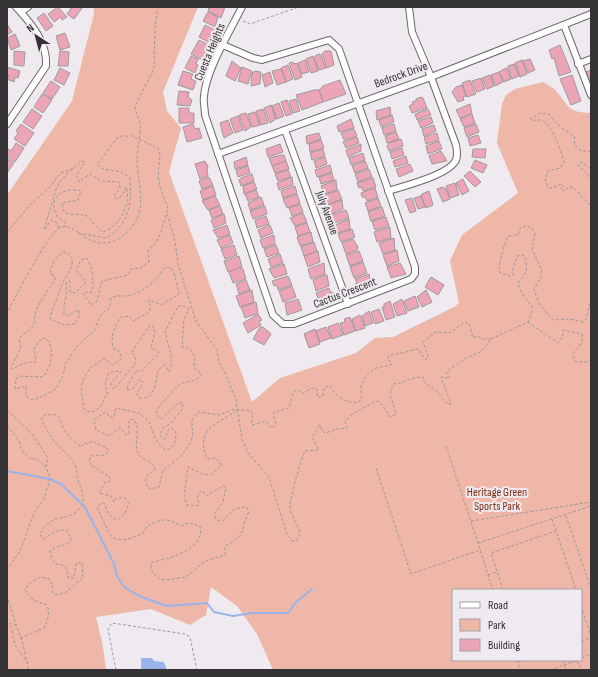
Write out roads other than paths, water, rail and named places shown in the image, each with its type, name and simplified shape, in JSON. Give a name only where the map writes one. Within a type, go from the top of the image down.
[{"type":"street","points":[[7,124],[46,66],[47,56],[44,45],[19,9],[28,7]]},
{"type":"street","name":"Cuesta Heights","points":[[218,154],[205,115],[204,96],[208,76],[242,7]]},
{"type":"street","points":[[388,191],[444,171],[456,160],[456,145],[431,76],[412,32],[409,7]]},
{"type":"street","name":"Bedrock Drive","points":[[218,154],[431,76],[591,14]]},
{"type":"street","points":[[564,25],[591,95]]},
{"type":"street","name":"Cactus Crescent","points":[[218,154],[272,311],[277,320],[286,324],[294,324],[405,283],[415,274],[415,267],[339,49],[329,40],[262,60],[253,58],[223,45]]},
{"type":"street","points":[[578,64],[591,59]]},
{"type":"street","name":"July Avenue","points":[[285,130],[348,304]]},
{"type":"water","points":[[141,658],[152,658],[154,661],[164,662],[167,670],[141,670]]},
{"type":"waterway","points":[[7,471],[50,479],[61,484],[85,507],[114,564],[117,576],[124,587],[139,596],[167,606],[207,603],[214,612],[233,616],[252,613],[288,613],[295,603],[312,589]]},
{"type":"park label","name":"Heritage Green Sports Park","points":[[497,499]]}]
